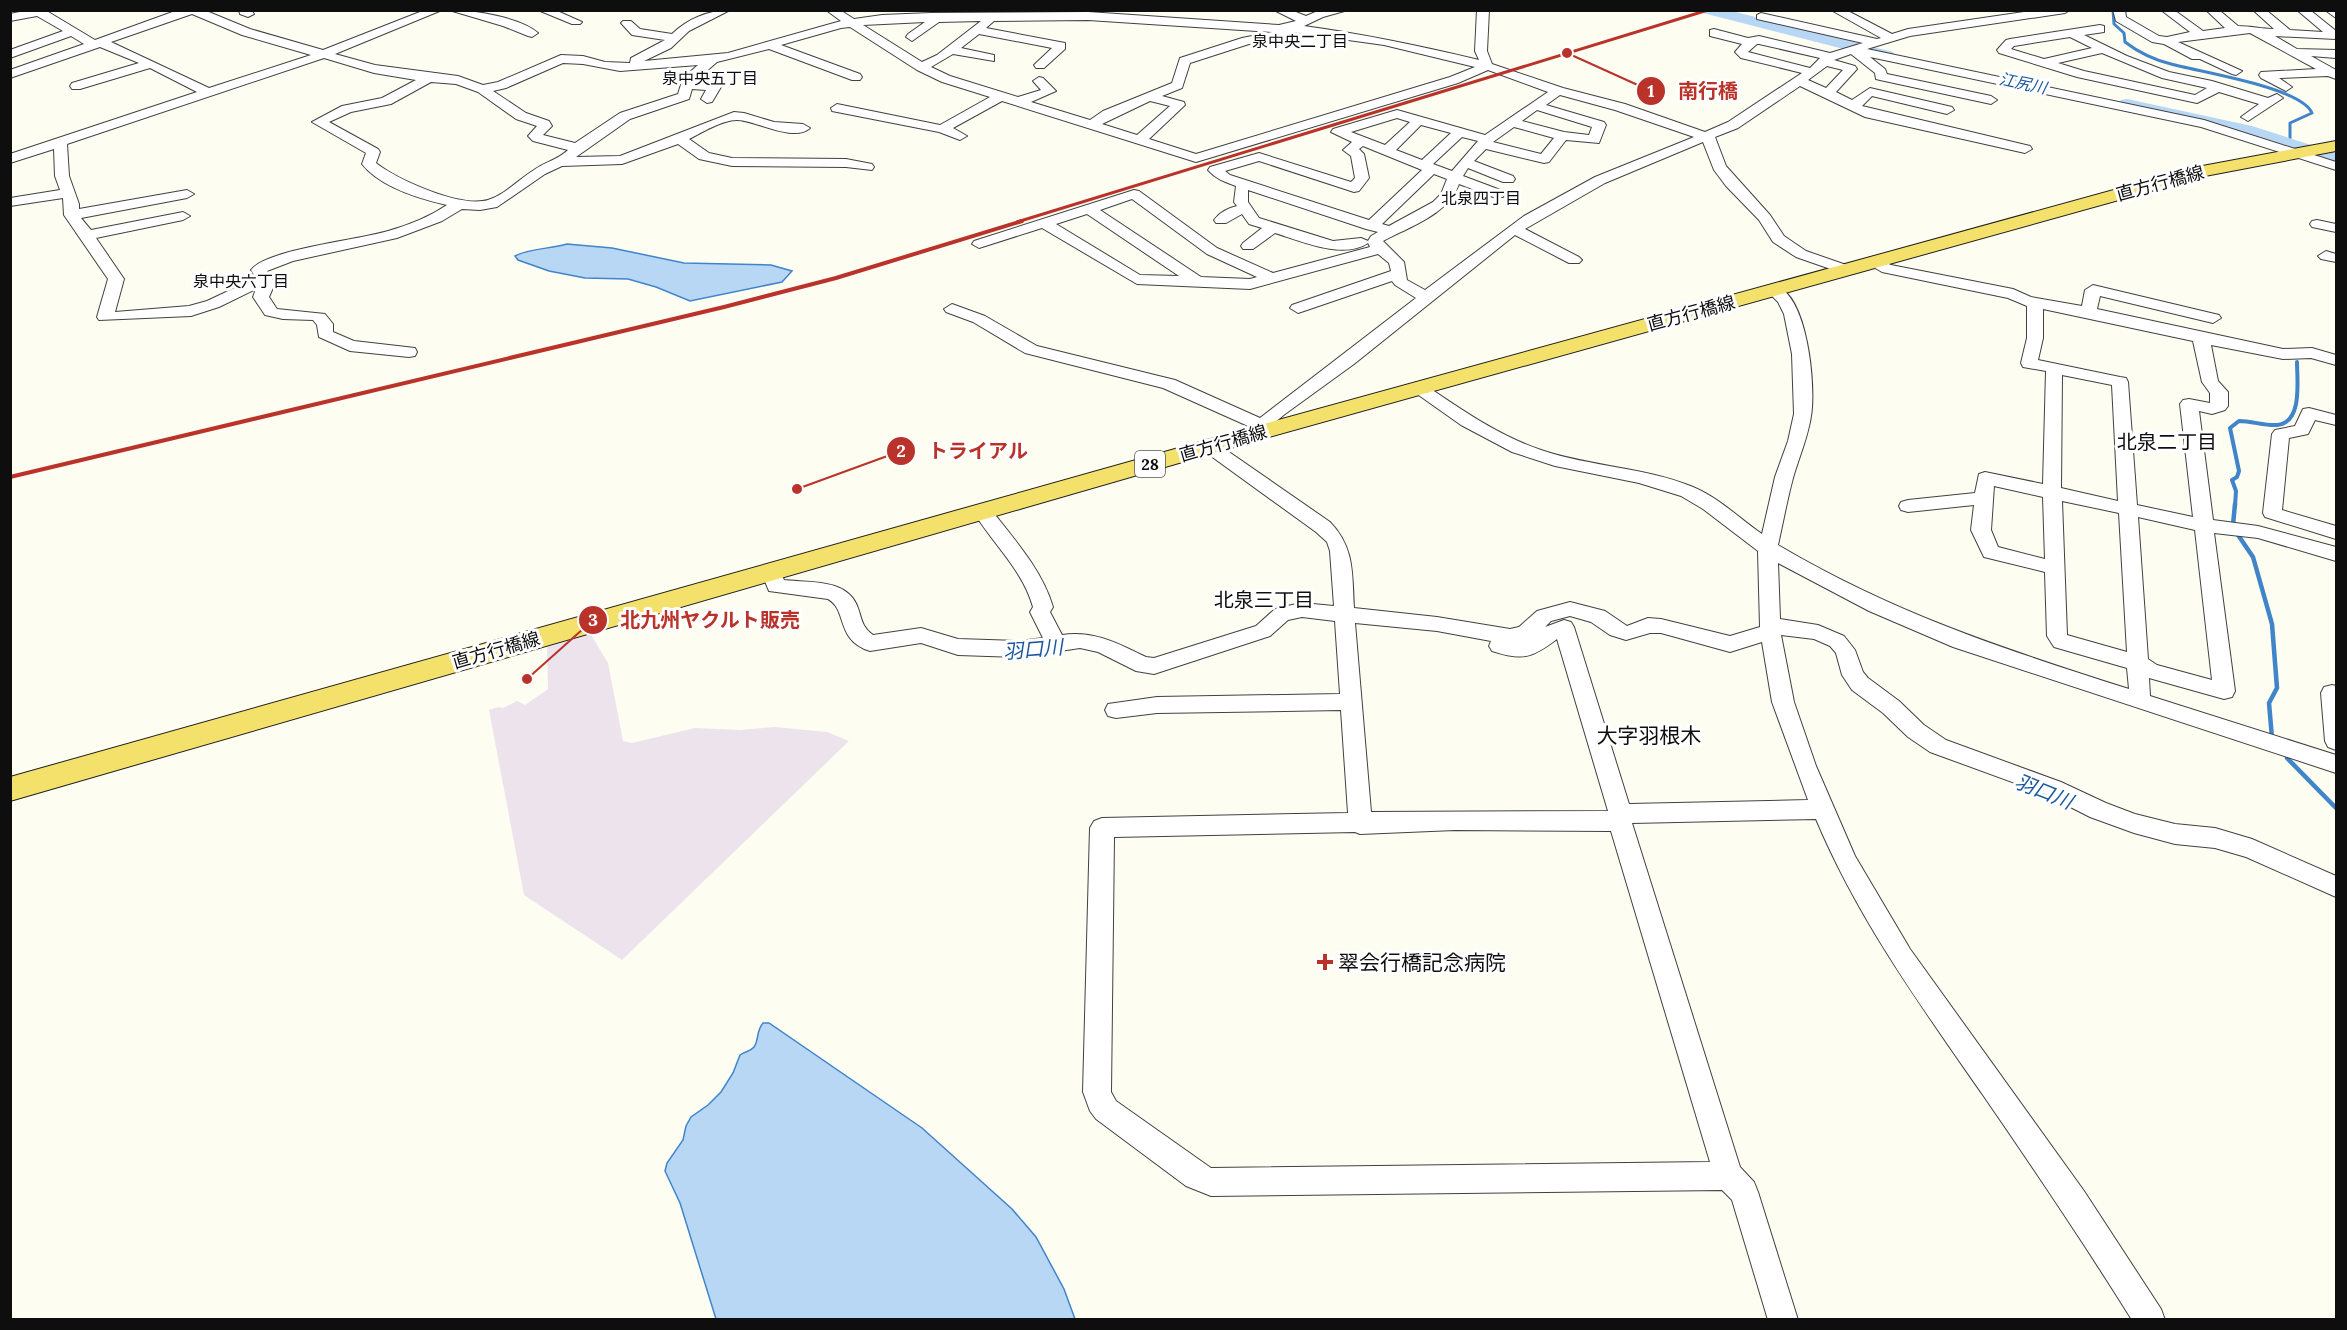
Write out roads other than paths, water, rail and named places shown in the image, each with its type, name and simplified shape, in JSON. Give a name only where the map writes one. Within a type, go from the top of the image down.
[{"type":"main road","name":"直方行橋線","points":[[10,789],[1261,432],[1873,262],[2203,171],[2337,146]]},
{"type":"street","points":[[10,74],[192,10],[246,32],[385,72],[459,80],[482,89],[522,116],[544,124],[545,126],[535,136],[538,138],[577,148]]},
{"type":"street","points":[[397,10],[414,19]]},
{"type":"street","points":[[10,159],[322,55],[437,10]]},
{"type":"street","points":[[454,10],[507,23],[532,33]]},
{"type":"street","points":[[543,10],[576,22]]},
{"type":"street","points":[[620,67],[662,48],[685,28],[725,10]]},
{"type":"street","points":[[831,10],[921,67],[946,78],[999,97],[1196,158],[1454,80],[1487,66]]},
{"type":"street","points":[[1279,10],[1307,21]]},
{"type":"street","points":[[1091,125],[1108,114],[1178,85],[1184,61],[1294,28],[1320,14],[1343,10]]},
{"type":"street","points":[[1483,10],[1480,44],[1487,66]]},
{"type":"street","points":[[1965,10],[1982,23],[2020,41]]},
{"type":"street","points":[[1261,432],[1267,420],[1279,410],[1514,229],[1600,180],[1733,125],[1812,72],[1827,59],[1875,42],[1919,31],[2065,10]]},
{"type":"street","points":[[2119,10],[2120,19],[2156,39],[2167,41],[2196,56]]},
{"type":"street","points":[[2166,10],[2200,34]]},
{"type":"street","points":[[2211,10],[2235,30]]},
{"type":"street","points":[[2258,10],[2286,33]]},
{"type":"street","points":[[2302,10],[2336,36]]},
{"type":"street","points":[[2330,10],[2337,15]]},
{"type":"street","points":[[10,18],[37,11],[71,32],[151,64],[208,93]]},
{"type":"street","points":[[1808,27],[1838,11],[1890,38]]},
{"type":"street","points":[[2044,13],[2071,33],[2104,50],[2166,75],[2218,87],[2277,96]]},
{"type":"street","points":[[482,89],[502,85],[561,59],[583,60],[604,66],[620,67],[712,60],[850,23],[985,15],[1110,14],[1279,29],[1294,28],[1365,41],[1384,41],[1487,66],[1558,91],[1620,107],[1708,137]]},
{"type":"street","points":[[921,67],[941,58],[977,30],[985,15]]},
{"type":"street","points":[[1761,17],[1875,42]]},
{"type":"street","points":[[912,37],[933,22],[931,18]]},
{"type":"street","points":[[627,22],[636,32],[673,38]]},
{"type":"street","points":[[2100,29],[2010,43],[2003,50],[2096,78],[2197,99],[2218,87]]},
{"type":"street","points":[[2167,41],[2200,34],[2253,29],[2334,77]]},
{"type":"street","points":[[977,30],[1061,46],[1040,65]]},
{"type":"street","points":[[10,54],[71,32]]},
{"type":"street","points":[[841,39],[863,32]]},
{"type":"street","points":[[2257,32],[2336,36]]},
{"type":"street","points":[[1714,33],[1751,43]]},
{"type":"street","points":[[1812,72],[1745,55],[1741,52],[1754,40],[1759,40],[1827,59],[1851,69],[1828,93]]},
{"type":"street","points":[[770,45],[856,77]]},
{"type":"street","points":[[950,50],[990,58]]},
{"type":"street","points":[[1852,50],[1881,72],[1880,76],[1991,100]]},
{"type":"street","points":[[1852,50],[2204,124],[2337,166]]},
{"type":"street","points":[[2044,63],[2104,50]]},
{"type":"street","points":[[2292,52],[2337,54]]},
{"type":"street","points":[[2172,60],[2201,55],[2236,71]]},
{"type":"street","points":[[566,162],[569,154],[625,116],[681,98],[686,94],[689,78],[712,60]]},
{"type":"street","points":[[76,86],[151,64]]},
{"type":"street","points":[[2096,78],[2144,67]]},
{"type":"street","points":[[2277,96],[2265,75],[2334,77]]},
{"type":"street","points":[[2306,84],[2334,77]]},
{"type":"street","points":[[429,78],[386,101],[346,109],[319,122],[373,152],[369,164],[380,175],[418,191],[475,207],[489,205],[544,170],[566,162],[624,160],[739,115],[770,125],[803,128]]},
{"type":"street","points":[[1017,102],[1050,91],[1039,81]]},
{"type":"street","points":[[1798,81],[1870,114],[2025,149]]},
{"type":"street","points":[[687,86],[715,87],[707,99]]},
{"type":"street","points":[[1045,224],[1137,279],[1250,284],[1376,238],[1438,205],[1448,196],[1456,177],[1466,163],[1486,142],[1558,91]]},
{"type":"street","points":[[1853,106],[1870,92],[1947,110]]},
{"type":"street","points":[[2248,117],[2277,96]]},
{"type":"street","points":[[942,129],[999,97]]},
{"type":"street","points":[[1140,140],[1179,105],[1149,97]]},
{"type":"street","points":[[1512,122],[1563,136],[1594,140],[1599,125],[1536,106]]},
{"type":"street","points":[[837,108],[942,129],[960,136]]},
{"type":"street","points":[[1498,194],[1338,132],[1397,114],[1544,159],[1563,136]]},
{"type":"street","points":[[1387,151],[1419,120]]},
{"type":"street","points":[[1244,184],[1241,189],[1241,202],[1254,221],[1332,246],[1376,238],[1428,167],[1460,132]]},
{"type":"street","points":[[678,137],[704,156],[732,162],[848,157],[867,167]]},
{"type":"street","points":[[1708,137],[1719,167],[1731,183],[1765,218],[1778,239],[1801,254],[1847,270]]},
{"type":"street","points":[[1330,212],[1362,178],[1358,154],[1350,150],[1361,141]]},
{"type":"street","points":[[60,142],[62,176],[72,204],[71,215],[116,279],[105,315],[109,318],[191,311],[213,304],[264,280]]},
{"type":"street","points":[[1354,188],[1259,157],[1215,170],[1225,178],[1330,212],[1376,238],[1398,266],[1400,282],[1427,298]]},
{"type":"street","points":[[1466,163],[1508,178]]},
{"type":"street","points":[[10,202],[68,194]]},
{"type":"street","points":[[71,215],[187,194]]},
{"type":"street","points":[[979,244],[1134,194],[1212,251],[1271,278]]},
{"type":"street","points":[[409,352],[350,346],[325,334],[325,324],[320,317],[306,314],[281,315],[271,312],[261,297],[267,288],[259,273],[263,266],[290,257],[392,235],[437,218],[461,203]]},
{"type":"street","points":[[1089,209],[1195,280]]},
{"type":"street","points":[[1221,220],[1234,212],[1247,209]]},
{"type":"street","points":[[87,235],[183,216]]},
{"type":"street","points":[[2317,224],[2337,228]]},
{"type":"street","points":[[1248,246],[1274,227]]},
{"type":"street","points":[[1514,229],[1547,244],[1574,260]]},
{"type":"street","points":[[1873,262],[1887,269],[2013,294],[2034,302],[2202,338],[2283,354],[2312,353],[2337,360]]},
{"type":"street","points":[[1298,308],[1398,274]]},
{"type":"street","points":[[1774,290],[1789,306],[1796,331],[1803,379],[1803,414],[1797,441],[1775,509],[1768,548],[1770,631],[1784,702],[1804,766],[1845,860],[1901,957],[2061,1183],[2150,1320]]},
{"type":"street","points":[[2089,312],[2092,290],[2213,318]]},
{"type":"street","points":[[2034,302],[2035,338],[2030,363],[2120,382],[2140,701]]},
{"type":"street","points":[[952,309],[979,320],[1030,350],[1169,384],[1255,422],[1261,432]]},
{"type":"street","points":[[2054,368],[2052,493],[2057,636],[2061,642],[2137,663],[2151,671],[2224,691],[2189,404],[2212,408],[2219,406],[2219,392],[2210,382],[2202,338]]},
{"type":"street","points":[[1419,389],[1469,423],[1534,454],[1664,484],[1687,492],[1708,502],[1768,548],[1815,574],[1933,632],[2337,764]]},
{"type":"street","points":[[2337,420],[2309,413],[2302,430],[2281,434],[2272,513],[2337,533]]},
{"type":"street","points":[[1210,447],[1323,527],[1335,539],[1340,551],[1360,824]]},
{"type":"street","points":[[2055,568],[1991,552],[1981,530],[1985,478],[2202,525],[2258,532],[2337,554]]},
{"type":"street","points":[[1908,506],[1983,498]]},
{"type":"street","points":[[982,511],[1026,570],[1040,596],[1043,607],[1040,612],[1054,639]]},
{"type":"street","points":[[771,572],[776,586],[793,590],[830,591],[840,595],[846,603],[853,627],[870,643],[921,635],[966,648],[1020,649],[1080,640],[1104,646],[1143,665],[1154,666],[1263,631],[1282,614],[1302,610],[1518,637],[1544,616],[1570,609],[1598,616],[1617,630],[1626,633],[1648,625],[1661,626],[1730,644],[1782,626],[1801,628],[1818,632],[1837,642],[1845,650],[1853,675],[1860,684],[1892,707],[1916,731],[1938,746],[2053,788],[2098,810],[2134,823],[2175,834],[2215,838],[2253,849],[2337,887]]},
{"type":"street","points":[[1460,628],[1458,638],[1520,650],[1527,649],[1552,630],[1564,627],[1728,1176],[1744,1192],[1783,1320]]},
{"type":"street","points":[[2332,693],[2337,741]]},
{"type":"street","points":[[1116,710],[1157,705],[1350,702]]},
{"type":"street","points":[[1728,1176],[1211,1182],[1196,1176],[1106,1110],[1097,1092],[1102,828],[1496,820],[1520,822],[1823,809]]},
{"type":"water","points":[[567,244],[612,248],[684,263],[771,265],[792,271],[782,282],[690,301],[656,287],[628,279],[585,278],[549,271],[518,260],[515,256],[527,251]]},
{"type":"water","points":[[763,1023],[769,1023],[922,1128],[1012,1209],[1036,1237],[1064,1289],[1075,1319],[716,1319],[680,1203],[665,1171],[667,1163],[683,1140],[691,1117],[721,1092],[733,1073],[740,1055],[754,1047]]},
{"type":"waterway","name":"江尻川","points":[[1708,10],[1887,55]]},
{"type":"waterway","points":[[2113,10],[2114,24],[2124,33],[2125,42],[2147,55],[2171,64],[2270,88],[2304,104],[2312,113],[2290,123],[2290,143]]},
{"type":"waterway","name":"江尻川","points":[[2127,104],[2246,130],[2336,159]]},
{"type":"waterway","points":[[2235,506],[2236,491],[2232,480],[2237,477],[2239,471],[2230,428],[2239,421],[2277,425],[2291,417],[2297,400],[2297,362]]},
{"type":"waterway","points":[[2233,525],[2235,504]]},
{"type":"waterway","points":[[2236,532],[2253,557],[2272,624],[2277,688],[2269,703],[2272,738]]},
{"type":"waterway","points":[[2287,758],[2336,808]]},
{"type":"railway","points":[[1017,222],[1708,10]]},
{"type":"railway","points":[[10,477],[724,307],[836,278],[1022,221]]},
{"type":"place","name":"南行橋","points":[[1567,53]]},
{"type":"place","name":"トライアル","points":[[797,489]]},
{"type":"place","name":"北九州ヤクルト販売","points":[[527,679]]},
{"type":"place","name":"翠会行橋記念病院","points":[[1325,962]]},
{"type":"district","name":"泉中央二丁目","points":[[1300,41]]},
{"type":"district","name":"泉中央五丁目","points":[[710,78]]},
{"type":"district","name":"北泉四丁目","points":[[1481,198]]},
{"type":"district","name":"泉中央六丁目","points":[[241,281]]},
{"type":"district","name":"北泉二丁目","points":[[2167,441]]},
{"type":"district","name":"北泉三丁目","points":[[1264,599]]},
{"type":"district","name":"大字羽根木","points":[[1649,735]]},
{"type":"water label","name":"羽口川","points":[[1033,649]]},
{"type":"water label","name":"羽口川","points":[[2044,791]]}]
